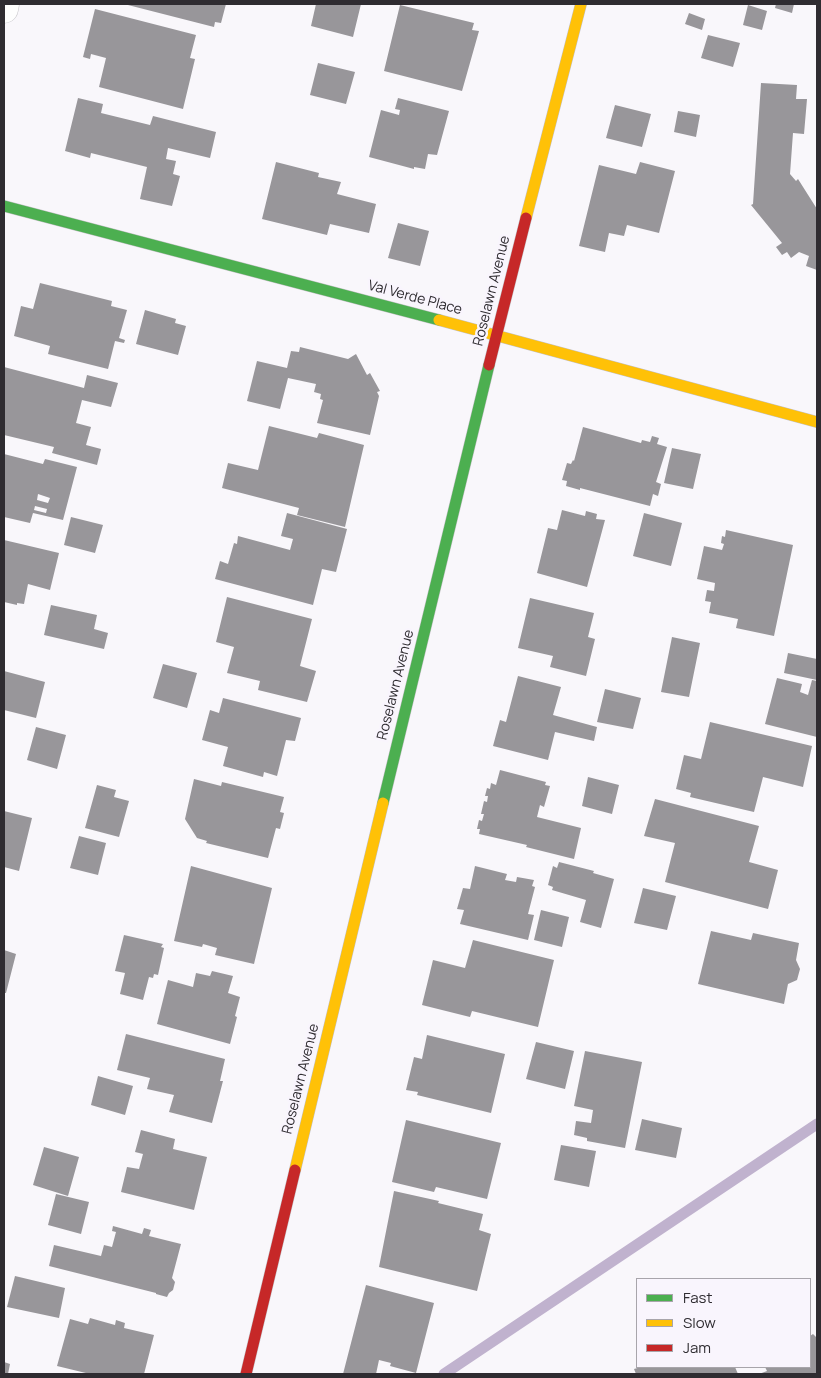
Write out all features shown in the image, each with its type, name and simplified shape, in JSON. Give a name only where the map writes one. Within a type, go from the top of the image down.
[{"type":"street","points":[[4,9],[5,4]]},
{"type":"street","name":"Roselawn Avenue","points":[[246,1374],[496,335],[581,4]]},
{"type":"street","name":"Val Verde Place","points":[[4,206],[496,335],[817,422]]},
{"type":"building","points":[[124,4],[226,4],[221,23],[215,22],[214,27]]},
{"type":"building","points":[[316,4],[361,4],[353,37],[311,26]]},
{"type":"building","points":[[776,4],[794,4],[792,13],[775,8]]},
{"type":"building","points":[[400,5],[474,23],[472,30],[479,31],[462,91],[384,71]]},
{"type":"building","points":[[748,5],[767,11],[762,30],[743,25]]},
{"type":"building","points":[[95,9],[196,35],[190,58],[195,59],[183,109],[99,87],[106,58],[91,54],[90,59],[83,57]]},
{"type":"building","points":[[689,13],[705,19],[702,30],[685,24]]},
{"type":"building","points":[[708,35],[740,43],[733,67],[701,58]]},
{"type":"building","points":[[318,63],[355,72],[346,104],[310,95]]},
{"type":"building","points":[[761,83],[797,85],[796,99],[807,99],[804,134],[793,133],[790,174],[796,181],[798,179],[817,209],[817,270],[806,266],[809,256],[799,252],[791,258],[787,252],[782,255],[776,247],[782,243],[751,205],[753,204]]},
{"type":"building","points":[[78,98],[103,104],[101,113],[150,125],[153,116],[216,132],[210,158],[168,148],[166,159],[176,161],[173,174],[180,176],[172,206],[140,199],[147,167],[91,153],[90,158],[65,151]]},
{"type":"building","points":[[398,98],[449,111],[437,155],[428,154],[425,169],[414,167],[414,169],[369,157],[381,110],[399,115],[400,110],[395,109]]},
{"type":"building","points":[[615,105],[651,114],[642,147],[606,138]]},
{"type":"building","points":[[678,111],[700,115],[696,137],[674,132]]},
{"type":"building","points":[[276,162],[319,173],[318,177],[341,182],[337,194],[376,204],[369,233],[330,224],[327,235],[262,219]]},
{"type":"building","points":[[640,162],[675,171],[659,233],[627,225],[624,236],[609,233],[605,252],[579,246],[599,165],[636,174]]},
{"type":"building","points":[[398,223],[429,231],[420,266],[388,258]]},
{"type":"building","points":[[40,283],[112,301],[111,306],[127,310],[119,338],[125,340],[124,343],[115,341],[108,369],[48,354],[50,346],[14,336],[21,306],[33,309]]},
{"type":"building","points":[[145,310],[176,319],[175,323],[186,326],[178,355],[136,344]]},
{"type":"building","points":[[300,347],[348,359],[356,354],[367,375],[370,373],[380,391],[377,392],[379,396],[370,435],[317,423],[323,400],[320,399],[321,394],[314,392],[316,384],[288,378],[280,409],[247,401],[257,361],[287,368],[291,351],[299,352]]},
{"type":"building","points":[[4,367],[84,388],[87,375],[118,383],[111,407],[82,400],[76,423],[91,427],[86,445],[101,449],[97,465],[52,453],[54,447],[4,435]]},
{"type":"building","points":[[269,426],[317,438],[319,433],[364,445],[345,527],[297,515],[299,508],[222,488],[228,463],[258,470]]},
{"type":"building","points":[[583,427],[641,443],[642,440],[650,442],[652,436],[659,438],[657,444],[667,447],[656,482],[661,484],[658,496],[653,494],[650,506],[566,486],[567,481],[562,480],[567,463],[571,464],[574,461]]},
{"type":"building","points":[[672,448],[701,454],[693,489],[664,483]]},
{"type":"building","points":[[4,454],[43,464],[45,459],[77,467],[63,520],[33,513],[30,523],[4,517]],"holes":[[[38,494],[50,498],[48,503],[37,500]],[[35,506],[47,509],[46,513],[34,510]]]},
{"type":"building","points":[[562,510],[585,516],[586,511],[597,514],[596,519],[605,520],[587,587],[537,573],[548,528],[557,530]]},
{"type":"building","points":[[287,513],[347,529],[336,572],[322,569],[313,605],[215,579],[220,561],[228,564],[234,543],[237,544],[238,536],[290,550],[293,539],[281,536]]},
{"type":"building","points":[[644,513],[682,523],[671,566],[633,556]]},
{"type":"building","points":[[71,517],[103,525],[95,553],[64,545]]},
{"type":"building","points":[[726,530],[793,545],[774,636],[736,628],[738,619],[709,613],[711,602],[705,601],[707,590],[714,591],[715,583],[697,579],[704,546],[722,550],[724,544],[721,543],[722,536],[725,537]]},
{"type":"building","points":[[4,540],[59,553],[50,590],[28,584],[24,604],[17,603],[17,605],[4,602]]},
{"type":"building","points":[[227,597],[312,619],[300,666],[316,671],[307,702],[258,690],[260,681],[227,673],[234,647],[216,642]]},
{"type":"building","points":[[530,598],[594,613],[588,637],[595,639],[586,676],[550,667],[553,656],[518,648]]},
{"type":"building","points":[[51,605],[97,615],[94,629],[108,633],[104,649],[44,635]]},
{"type":"building","points":[[672,637],[700,643],[689,697],[661,692]]},
{"type":"building","points":[[788,653],[817,659],[817,680],[784,673]]},
{"type":"building","points":[[163,664],[197,673],[187,708],[153,698]]},
{"type":"building","points":[[4,671],[45,682],[36,718],[4,710]]},
{"type":"building","points":[[518,676],[561,687],[553,715],[597,727],[594,741],[555,732],[548,760],[493,746],[500,720],[506,722]]},
{"type":"building","points":[[777,678],[802,684],[800,692],[808,695],[812,680],[817,681],[817,737],[765,724]]},
{"type":"building","points":[[605,689],[641,698],[633,729],[597,722]]},
{"type":"building","points":[[223,698],[301,718],[295,741],[286,740],[277,776],[264,772],[263,777],[223,766],[228,747],[202,740],[210,710],[219,713]]},
{"type":"building","points":[[710,722],[812,746],[803,787],[763,777],[754,812],[690,797],[691,793],[676,789],[684,755],[701,759]]},
{"type":"building","points":[[36,727],[66,735],[57,769],[27,760]]},
{"type":"building","points":[[500,770],[546,782],[545,785],[550,786],[544,807],[540,805],[537,817],[581,828],[574,859],[526,847],[527,845],[479,834],[480,829],[477,829],[479,820],[482,821],[484,814],[481,814],[484,801],[487,802],[488,796],[485,796],[487,788],[490,789],[491,783],[496,785]]},
{"type":"building","points":[[588,777],[619,785],[612,814],[582,806]]},
{"type":"building","points":[[194,779],[221,786],[222,782],[284,797],[280,812],[284,813],[280,829],[276,828],[268,858],[206,843],[207,841],[197,838],[185,819]]},
{"type":"building","points":[[97,785],[116,790],[114,797],[129,801],[119,837],[85,828]]},
{"type":"building","points":[[655,799],[759,826],[749,862],[778,870],[768,909],[665,882],[675,843],[644,836]]},
{"type":"building","points":[[4,811],[32,818],[19,871],[4,867]]},
{"type":"building","points":[[79,836],[106,843],[98,875],[70,868]]},
{"type":"building","points":[[559,862],[594,871],[593,873],[614,879],[601,928],[580,922],[586,900],[552,890],[553,887],[548,885],[553,866],[557,868]]},
{"type":"building","points":[[191,866],[272,888],[254,964],[215,955],[217,948],[203,944],[202,947],[174,941]]},
{"type":"building","points":[[475,866],[507,874],[505,880],[516,882],[517,877],[534,880],[532,886],[535,887],[528,914],[534,915],[528,940],[460,924],[464,910],[457,909],[463,888],[470,889]]},
{"type":"building","points":[[643,888],[676,896],[667,930],[634,923]]},
{"type":"building","points":[[541,910],[569,917],[562,947],[534,940]]},
{"type":"building","points":[[711,931],[751,940],[753,933],[799,943],[796,960],[800,969],[797,980],[788,984],[784,1004],[698,984]]},
{"type":"building","points":[[124,935],[163,944],[161,947],[164,948],[158,975],[154,974],[153,978],[149,977],[143,1000],[120,994],[125,973],[115,971]]},
{"type":"building","points":[[473,940],[554,960],[538,1027],[472,1011],[470,1017],[422,1005],[433,960],[465,968]]},
{"type":"building","points":[[4,950],[16,954],[6,993],[4,993]]},
{"type":"building","points":[[212,971],[233,976],[228,993],[240,997],[230,1044],[157,1024],[168,980],[193,987],[196,973],[210,976]]},
{"type":"building","points":[[126,1034],[225,1059],[220,1081],[223,1081],[212,1123],[169,1112],[174,1095],[147,1089],[150,1078],[117,1070]]},
{"type":"building","points":[[427,1035],[505,1054],[491,1113],[417,1095],[418,1092],[406,1090],[414,1057],[422,1059]]},
{"type":"building","points":[[536,1042],[574,1051],[565,1089],[526,1079]]},
{"type":"building","points":[[585,1051],[642,1062],[625,1148],[587,1141],[587,1138],[574,1135],[576,1121],[591,1123],[593,1110],[574,1106]]},
{"type":"building","points":[[98,1076],[133,1086],[125,1115],[91,1105]]},
{"type":"building","points":[[642,1119],[682,1128],[676,1158],[635,1150]]},
{"type":"building","points":[[406,1120],[501,1143],[487,1199],[436,1187],[434,1192],[392,1182]]},
{"type":"building","points":[[141,1130],[175,1139],[173,1149],[207,1157],[194,1210],[121,1192],[127,1167],[139,1169],[143,1154],[135,1152]]},
{"type":"building","points":[[561,1145],[596,1151],[589,1187],[554,1180]]},
{"type":"building","points":[[44,1147],[79,1157],[68,1196],[33,1185]]},
{"type":"building","points":[[394,1191],[439,1201],[438,1203],[483,1214],[479,1230],[491,1234],[477,1291],[379,1267]]},
{"type":"building","points":[[56,1194],[89,1202],[81,1234],[48,1225]]},
{"type":"building","points":[[113,1226],[142,1234],[144,1228],[151,1230],[149,1236],[181,1244],[172,1278],[175,1282],[173,1290],[167,1297],[49,1266],[54,1245],[101,1256],[104,1245],[112,1247],[116,1232],[112,1231]]},
{"type":"building","points":[[15,1276],[65,1288],[59,1318],[7,1307]]},
{"type":"building","points":[[366,1285],[434,1303],[416,1373],[390,1366],[391,1363],[379,1360],[376,1374],[343,1374]]},
{"type":"building","points":[[90,1318],[115,1325],[116,1320],[125,1323],[124,1328],[154,1335],[144,1374],[90,1374],[57,1366],[70,1319],[88,1324]]},
{"type":"building","points":[[813,1334],[817,1338],[817,1374],[759,1374],[767,1371],[766,1368],[811,1368],[811,1335]]},
{"type":"building","points":[[4,1362],[10,1364],[8,1374],[4,1374]]},
{"type":"building","points":[[735,1368],[738,1374],[636,1374],[634,1369]]},
{"type":"waterway","points":[[444,1374],[817,1124]]},
{"type":"traffic: fast","points":[[4,206],[439,320]]},
{"type":"traffic: fast","points":[[383,803],[489,365]]},
{"type":"traffic: slow","points":[[526,218],[581,4]]},
{"type":"traffic: slow","points":[[439,320],[817,422]]},
{"type":"traffic: slow","points":[[295,1170],[383,803]]},
{"type":"traffic: jam","points":[[489,365],[526,218]]},
{"type":"traffic: jam","points":[[246,1374],[295,1170]]}]
